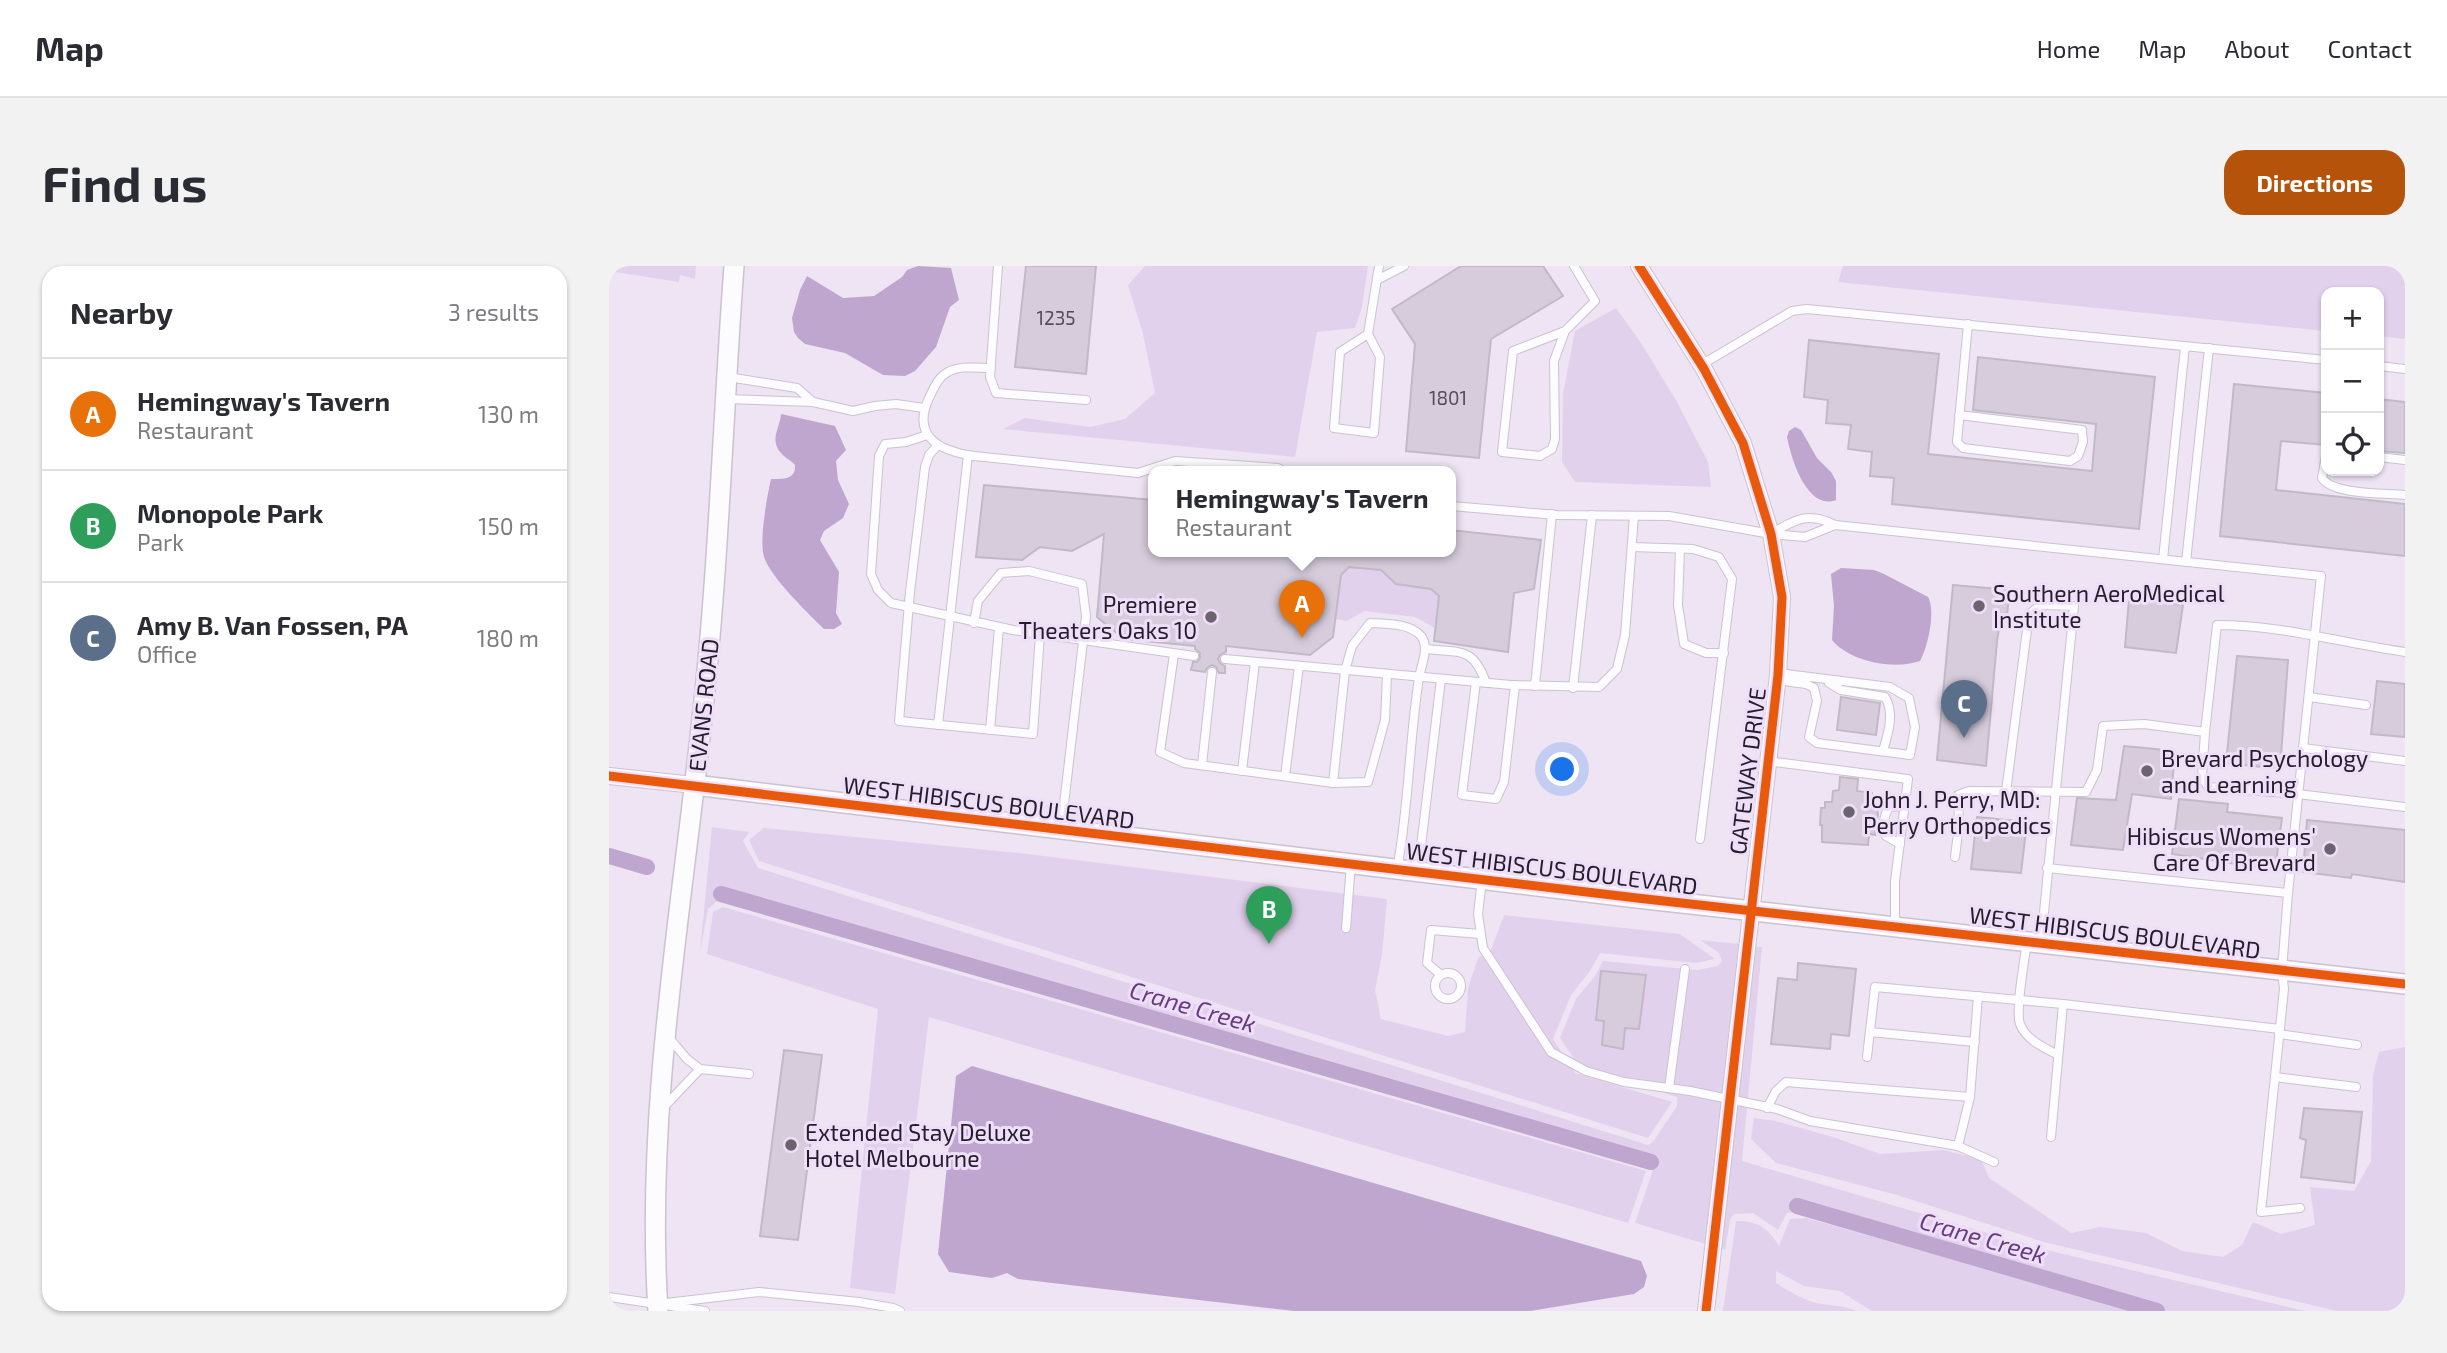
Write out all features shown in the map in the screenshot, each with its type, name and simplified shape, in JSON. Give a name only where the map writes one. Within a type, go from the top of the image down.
[{"type":"street","name":"EVANS ROAD","points":[[658,1307],[654,1203],[658,1114],[714,605],[734,266]]},
{"type":"street","name":"GATEWAY DRIVE","points":[[1639,266],[1701,365],[1743,443],[1771,534],[1782,597],[1778,677],[1706,1311]]},
{"type":"street","points":[[609,776],[694,785]]},
{"type":"street","name":"WEST HIBISCUS BOULEVARD","points":[[694,785],[1397,870],[2405,984]]},
{"type":"lane","points":[[998,266],[990,377],[996,393],[1086,400]]},
{"type":"lane","points":[[1368,334],[1340,352],[1334,428],[1374,433],[1380,357],[1368,334],[1379,266]]},
{"type":"lane","points":[[1377,280],[1404,266]]},
{"type":"lane","points":[[1565,331],[1554,361],[1555,439],[1552,449],[1540,456],[1502,452],[1513,351],[1565,331],[1595,301],[1573,266]]},
{"type":"lane","points":[[1701,365],[1792,311],[1807,309],[2321,359]]},
{"type":"lane","points":[[1959,415],[2082,430],[2083,442],[2078,456],[2070,461],[1963,448],[1957,442],[1959,415],[1968,324]]},
{"type":"lane","points":[[2163,559],[2185,346]]},
{"type":"lane","points":[[2186,562],[2209,348]]},
{"type":"lane","points":[[2384,367],[2405,369]]},
{"type":"lane","points":[[991,368],[949,371],[934,387],[924,408],[923,426],[927,435],[938,445],[954,453],[968,455],[1138,473],[1148,470]]},
{"type":"lane","points":[[727,376],[797,388],[813,402]]},
{"type":"lane","points":[[726,399],[813,402],[853,411],[896,404],[924,408]]},
{"type":"lane","points":[[927,435],[906,442],[885,444],[879,456],[871,574],[878,590],[891,603],[999,628],[1194,656]]},
{"type":"lane","points":[[938,445],[929,455],[925,467],[899,721],[1033,734],[1040,634]]},
{"type":"lane","points":[[939,725],[968,455]]},
{"type":"lane","points":[[2384,458],[2405,460]]},
{"type":"lane","points":[[1160,466],[1175,461],[1249,466]]},
{"type":"lane","points":[[2322,476],[2326,484],[2338,489],[2405,495]]},
{"type":"lane","points":[[1456,506],[1552,514],[1669,516],[1771,534],[1805,537],[1835,525]]},
{"type":"lane","points":[[1535,686],[1552,514]]},
{"type":"lane","points":[[1573,688],[1592,515]]},
{"type":"lane","points":[[1225,659],[1486,683],[1599,687],[1617,669],[1625,635],[1635,516]]},
{"type":"lane","points":[[1771,534],[1798,518],[1823,519],[1835,525],[2321,576],[2288,893],[2282,970],[2284,989],[2261,1212],[2300,1208]]},
{"type":"lane","points":[[1632,547],[1693,549],[1719,558],[1732,579],[1700,839]]},
{"type":"lane","points":[[1680,549],[1678,605],[1684,644],[1706,653],[1724,653]]},
{"type":"lane","points":[[974,622],[978,601],[1001,573],[1030,571],[1082,584],[1086,616],[1062,830]]},
{"type":"lane","points":[[2006,792],[2029,614],[2041,605],[2074,606],[2047,868],[2020,1000],[2020,1024],[2032,1040],[2058,1055]]},
{"type":"lane","points":[[1333,783],[1345,671],[1352,646],[1370,623],[1400,625],[1420,636],[1426,649],[1419,677],[1403,837],[1397,870]]},
{"type":"lane","points":[[2405,652],[2315,634],[2245,625],[2217,625],[2202,777],[2208,787],[2298,794],[2405,807]]},
{"type":"lane","points":[[990,730],[999,628]]},
{"type":"lane","points":[[1426,649],[1468,654],[1480,666],[1486,683]]},
{"type":"lane","points":[[1174,654],[1160,752],[1184,763],[1333,783],[1368,782],[1385,720],[1387,675]]},
{"type":"lane","points":[[1242,771],[1255,662]]},
{"type":"lane","points":[[1285,776],[1299,666]]},
{"type":"lane","points":[[1202,765],[1212,672]]},
{"type":"lane","points":[[1778,677],[1890,687],[1909,698],[1915,727],[1910,755],[1817,743],[1809,737],[1817,701],[1814,688],[1778,677]]},
{"type":"lane","points":[[1418,872],[1441,679]]},
{"type":"lane","points":[[1825,680],[1841,690],[1885,697],[1891,706],[1889,733],[1883,751]]},
{"type":"lane","points":[[1476,682],[1462,795],[1479,799],[1496,799],[1504,782],[1515,685]]},
{"type":"lane","points":[[2309,696],[2366,705]]},
{"type":"lane","points":[[1955,857],[1959,825],[1958,795],[1969,791],[2086,792],[2097,770],[2103,726],[2144,724],[2205,732]]},
{"type":"lane","points":[[2303,748],[2405,761]]},
{"type":"lane","points":[[1767,761],[1908,779],[1895,881],[1895,926]]},
{"type":"lane","points":[[1900,844],[1885,836],[1883,827],[1889,807],[1905,806]]},
{"type":"lane","points":[[1346,928],[1351,864]]},
{"type":"lane","points":[[2047,868],[2288,893]]},
{"type":"lane","points":[[1482,879],[1478,914],[1483,948],[1551,1052],[1586,1071],[1612,1079],[1730,1100],[1810,1121],[1958,1146],[1994,1162]]},
{"type":"lane","points":[[1441,975],[1427,963],[1431,930],[1480,934]]},
{"type":"lane","points":[[1669,1088],[1685,968]]},
{"type":"lane","points":[[1867,1057],[1875,987],[2063,1004],[2280,1031],[2357,1045]]},
{"type":"lane","points":[[1958,1146],[1971,1097],[1978,996]]},
{"type":"lane","points":[[2051,1137],[2063,1004]]},
{"type":"lane","points":[[665,1032],[681,1053],[700,1069],[749,1074]]},
{"type":"lane","points":[[1870,1032],[1975,1042]]},
{"type":"lane","points":[[658,1114],[700,1069]]},
{"type":"lane","points":[[2275,1077],[2356,1087]]},
{"type":"lane","points":[[1767,1108],[1776,1091],[1786,1082],[1971,1097]]},
{"type":"lane","points":[[658,1307],[759,1292],[859,1302],[893,1307],[900,1311]]},
{"type":"lane","points":[[609,1297],[658,1307],[705,1311]]},
{"type":"shaded area","points":[[609,266],[696,266],[695,279],[680,275],[679,282],[609,271]]},
{"type":"shaded area","points":[[918,266],[951,268],[959,300],[950,307],[936,347],[915,371],[905,376],[883,375],[845,353],[805,344],[794,332],[792,318],[807,276],[843,298],[874,296],[902,277],[907,270]]},
{"type":"shaded area","points":[[1145,266],[1368,266],[1362,307],[1355,328],[1317,332],[1295,457],[1003,429],[1025,418],[1090,427],[1125,419],[1155,393],[1143,334],[1128,285]]},
{"type":"shaded area","points":[[1843,266],[2405,266],[2405,339],[2384,337],[2384,287],[2321,287],[2321,330],[1838,282]]},
{"type":"shaded area","points":[[1616,308],[1677,402],[1708,462],[1711,487],[1575,482],[1562,462],[1563,394],[1575,331]]},
{"type":"shaded area","points":[[781,414],[835,426],[846,450],[836,461],[838,480],[849,504],[843,518],[824,531],[820,540],[839,572],[836,613],[842,624],[834,629],[824,629],[800,605],[774,575],[764,557],[763,530],[771,479],[788,478],[795,470],[795,465],[781,453],[776,443]]},
{"type":"shaded area","points":[[1795,427],[1801,430],[1817,458],[1831,472],[1836,481],[1836,500],[1817,498],[1802,480],[1787,437],[1789,431]]},
{"type":"shaded area","points":[[1349,567],[1381,570],[1396,584],[1431,589],[1439,596],[1435,628],[1415,617],[1364,611],[1347,621],[1336,619],[1341,575]]},
{"type":"shaded area","points":[[1841,568],[1874,570],[1928,597],[1931,611],[1930,629],[1920,661],[1898,665],[1873,662],[1850,654],[1832,640],[1834,606],[1831,574]]},
{"type":"shaded area","points":[[712,827],[749,832],[743,841],[758,868],[1648,1145],[1653,1142],[1677,1106],[1677,1097],[1579,1066],[1560,1038],[1576,999],[1595,976],[1603,961],[1697,970],[1718,966],[1722,961],[1719,953],[1700,940],[1739,944],[1706,1244],[1635,1223],[1652,1173],[1652,1168],[1647,1164],[724,899],[708,909],[700,953]]},
{"type":"shaded area","points":[[764,828],[1028,854],[1387,899],[1382,955],[1375,990],[1381,1019],[1448,1036],[1465,1032],[1468,988],[1478,958],[1491,950],[1504,915],[1680,934],[1715,959],[1696,963],[1600,953],[1571,995],[1553,1039],[1575,1073],[1672,1102],[1648,1138],[759,861],[749,840]]},
{"type":"shaded area","points":[[723,907],[1646,1171],[1628,1223],[929,1017],[895,1294],[850,1288],[878,1009],[707,954],[713,912]]},
{"type":"shaded area","points":[[1754,946],[1762,947],[1742,1161],[2042,1249],[2305,1311],[2167,1311],[1807,1211],[1787,1213],[1778,1230],[1753,1213],[1734,1214],[1730,1220],[1725,1250],[1721,1248]]},
{"type":"shaded area","points":[[2405,1047],[2405,1311],[2337,1311],[2044,1242],[1897,1195],[1776,1163],[1751,1139],[1754,1118],[1833,1137],[1880,1154],[1942,1150],[1981,1159],[1989,1178],[2071,1233],[2100,1227],[2146,1233],[2182,1251],[2223,1257],[2242,1245],[2253,1222],[2281,1234],[2315,1225],[2310,1187],[2354,1191],[2371,1161],[2373,1075],[2379,1052]]},
{"type":"shaded area","points":[[972,1066],[1641,1261],[1647,1276],[1644,1287],[1634,1294],[1530,1311],[1294,1311],[1018,1279],[1007,1273],[992,1278],[949,1272],[938,1254],[956,1076]]},
{"type":"shaded area","points":[[1806,1218],[2140,1311],[1872,1311],[1840,1291],[1804,1286],[1776,1271],[1776,1283],[1796,1295],[1812,1302],[1856,1311],[1723,1311],[1736,1221],[1750,1222],[1762,1227],[1779,1246],[1790,1219]]},
{"type":"building","points":[[1026,266],[1096,266],[1086,374],[1015,367]]},
{"type":"building","points":[[1461,266],[1543,266],[1563,296],[1491,339],[1479,458],[1406,451],[1415,344],[1392,309]]},
{"type":"building","points":[[1809,340],[1939,354],[1928,454],[2092,471],[2096,424],[1973,410],[1978,357],[2155,377],[2139,529],[1892,504],[1894,478],[1870,476],[1872,452],[1848,449],[1851,425],[1826,423],[1828,400],[1804,397]]},
{"type":"building","points":[[2234,384],[2321,393],[2321,445],[2281,441],[2276,490],[2405,504],[2405,556],[2220,536]]},
{"type":"building","points":[[2384,400],[2405,402],[2405,453],[2384,451]]},
{"type":"building","points":[[984,485],[1148,500],[1148,557],[1456,557],[1456,531],[1541,540],[1534,589],[1514,593],[1508,652],[1434,641],[1439,596],[1431,589],[1396,584],[1381,570],[1349,567],[1341,575],[1333,637],[1310,655],[1226,646],[1226,652],[1218,659],[1225,666],[1225,673],[1219,673],[1212,665],[1205,672],[1191,670],[1193,662],[1200,658],[1195,646],[1124,639],[1097,617],[1104,534],[1072,551],[1040,547],[1022,560],[976,557]]},
{"type":"building","points":[[1953,585],[2010,590],[2006,623],[2000,622],[1997,641],[1986,766],[1937,760]]},
{"type":"building","points":[[2129,599],[2183,605],[2176,653],[2125,647]]},
{"type":"building","points":[[2237,656],[2288,660],[2280,769],[2226,763]]},
{"type":"building","points":[[2377,681],[2405,684],[2405,737],[2371,734]]},
{"type":"building","points":[[1841,697],[1880,703],[1876,735],[1837,730]]},
{"type":"building","points":[[2124,746],[2175,751],[2171,799],[2132,794],[2123,850],[2071,845],[2077,798],[2116,800]]},
{"type":"building","name":"John J. Perry, MD: Perry Orthopedics","points":[[1840,777],[1858,779],[1857,791],[1872,793],[1871,808],[1877,809],[1878,814],[1875,835],[1869,834],[1868,845],[1822,842],[1821,808],[1825,808],[1825,802],[1832,802],[1833,791],[1839,790]]},
{"type":"building","points":[[2179,799],[2228,804],[2227,812],[2282,818],[2275,870],[2172,854]]},
{"type":"building","points":[[1977,817],[2027,822],[2021,873],[1971,869]]},
{"type":"building","points":[[2307,820],[2405,830],[2405,882],[2352,874],[2351,878],[2303,872]]},
{"type":"building","points":[[1798,963],[1856,969],[1849,1036],[1831,1034],[1830,1049],[1771,1044],[1778,978],[1797,980]]},
{"type":"building","points":[[1601,971],[1646,975],[1639,1029],[1625,1028],[1623,1049],[1602,1045],[1604,1021],[1596,1020]]},
{"type":"building","name":"Extended Stay Deluxe Hotel Melbourne","points":[[784,1050],[822,1055],[798,1240],[760,1236]]},
{"type":"building","points":[[2304,1108],[2362,1112],[2354,1183],[2301,1177],[2306,1140],[2300,1138]]},
{"type":"waterway","name":"Crane Creek","points":[[609,856],[647,867]]},
{"type":"waterway","name":"Crane Creek","points":[[721,894],[1651,1162]]},
{"type":"waterway","name":"Crane Creek","points":[[1797,1206],[2157,1311]]},
{"type":"cycle path","points":[[1639,266],[1704,369],[1743,443],[1771,534],[1782,597],[1778,675],[1706,1311]]},
{"type":"cycle path","points":[[609,776],[1637,898],[2405,984]]},
{"type":"place","name":"Southern AeroMedical Institute","points":[[1979,606]]},
{"type":"place","name":"Premiere Theaters Oaks 10","points":[[1211,617]]},
{"type":"place","name":"Hemingway's Tavern","points":[[1302,638]]},
{"type":"place","name":"Amy B. Van Fossen, PA","points":[[1964,738]]},
{"type":"place","name":"Brevard Psychology and Learning","points":[[2147,771]]},
{"type":"place","name":"John J. Perry, MD: Perry Orthopedics","points":[[1849,812]]},
{"type":"place","name":"Hibiscus Womens' Care Of Brevard","points":[[2330,849]]},
{"type":"place","name":"Monopole Park","points":[[1269,944]]},
{"type":"place","name":"Extended Stay Deluxe Hotel Melbourne","points":[[791,1145]]}]
